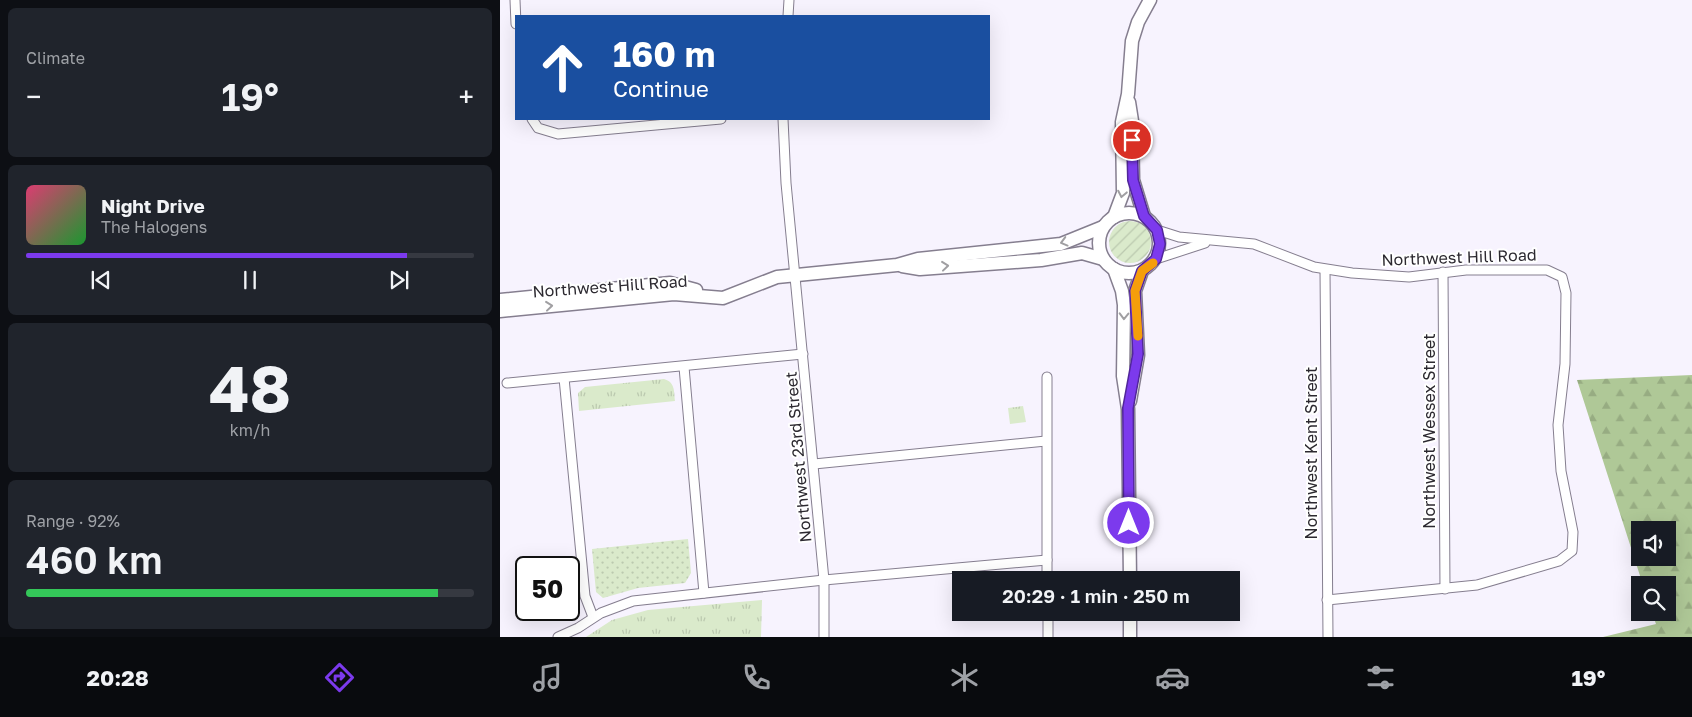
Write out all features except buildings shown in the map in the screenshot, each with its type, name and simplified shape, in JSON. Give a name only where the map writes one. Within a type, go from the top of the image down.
[{"type":"main road","points":[[1128,94],[1132,121],[1133,180],[1144,216],[1157,230],[1160,244],[1156,259],[1142,271],[1128,274],[1114,269],[1103,259],[1099,243],[1104,227],[1114,216],[1123,193],[1122,122],[1128,94],[1132,41],[1138,22],[1150,0]]},
{"type":"main road","points":[[1114,216],[1129,212],[1144,216]]},
{"type":"main road","name":"Northwest Hill Road","points":[[500,311],[674,294],[723,298],[777,277],[897,265],[918,259],[1061,244],[1104,227]]},
{"type":"main road","name":"Northwest Hill Road","points":[[897,265],[920,269],[1041,260],[1082,253],[1103,259]]},
{"type":"main road","points":[[1114,269],[1122,291],[1124,305],[1123,376],[1128,408],[1130,571]]},
{"type":"main road","points":[[1128,408],[1138,354],[1135,291],[1142,271]]},
{"type":"main road","name":"Northwest Hill Road","points":[[500,300],[670,283],[723,298]]},
{"type":"main road","points":[[1130,621],[1130,637]]},
{"type":"street","points":[[515,0],[516,15]]},
{"type":"street","points":[[788,15],[789,0]]},
{"type":"street","points":[[533,120],[538,128],[558,134],[710,120]]},
{"type":"street","name":"Northwest 23rd Street","points":[[783,120],[786,183],[824,580],[824,637]]},
{"type":"street","name":"Northwest Hill Road","points":[[1157,230],[1179,237],[1254,244],[1324,270],[1385,277],[1409,277],[1466,270],[1547,270],[1562,277],[1566,293],[1566,349],[1558,435],[1561,471],[1573,532],[1572,551],[1559,561],[1494,581],[1445,589]]},
{"type":"street","name":"Northwest Hill Road","points":[[1156,259],[1211,241]]},
{"type":"street","name":"Northwest Kent Street","points":[[1324,270],[1328,637]]},
{"type":"street","name":"Northwest Wessex Street","points":[[1443,272],[1445,589]]},
{"type":"street","points":[[507,383],[803,354]]},
{"type":"street","points":[[684,367],[704,593]]},
{"type":"street","points":[[1047,377],[1047,571]]},
{"type":"street","points":[[564,378],[585,596],[593,617]]},
{"type":"street","points":[[814,464],[1046,441]]},
{"type":"street","points":[[558,637],[578,628],[593,617],[633,601],[824,580],[1047,560]]},
{"type":"street","points":[[1327,600],[1445,589]]},
{"type":"street","points":[[1048,621],[1048,637]]},
{"type":"green space","points":[[1134,221],[1142,224],[1148,230],[1151,242],[1148,254],[1142,260],[1126,263],[1118,260],[1112,254],[1109,238],[1112,230],[1118,224]]},
{"type":"green space","points":[[1692,375],[1692,637],[1603,637],[1656,624],[1655,621],[1676,621],[1676,576],[1640,576],[1637,566],[1676,566],[1676,521],[1631,521],[1631,548],[1577,380]]},
{"type":"green space","points":[[668,380],[672,385],[675,401],[579,411],[578,393],[585,387]]},
{"type":"green space","points":[[1023,406],[1026,422],[1010,424],[1008,408]]},
{"type":"green space","points":[[688,539],[691,573],[685,583],[638,588],[603,598],[596,592],[592,549]]},
{"type":"green space","points":[[762,600],[761,637],[586,637],[612,620],[648,610]]},
{"type":"slow traffic","points":[[1138,336],[1135,291],[1142,271],[1153,263]]},
{"type":"route","points":[[1129,523],[1128,408],[1138,354],[1135,291],[1142,271],[1156,259],[1160,244],[1157,230],[1144,216],[1133,180],[1132,140]]}]
